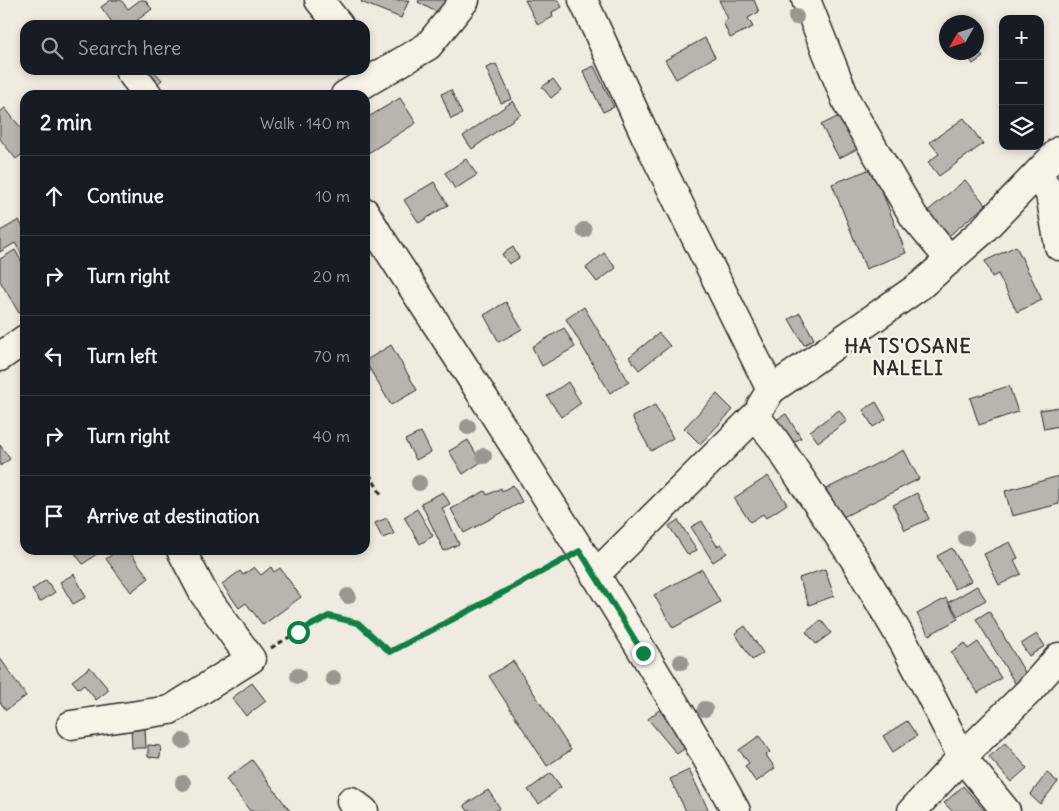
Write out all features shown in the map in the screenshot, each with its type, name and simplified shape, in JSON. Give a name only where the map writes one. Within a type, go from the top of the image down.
[{"type":"street","points":[[319,0],[335,20]]},
{"type":"street","points":[[370,70],[428,46],[465,0]]},
{"type":"street","points":[[583,0],[647,139],[771,390]]},
{"type":"street","points":[[806,0],[848,105],[914,217],[950,260]]},
{"type":"street","points":[[133,75],[144,90]]},
{"type":"street","points":[[350,90],[365,75]]},
{"type":"street","points":[[595,575],[755,416],[771,390],[921,285],[979,234],[1059,151]]},
{"type":"street","points":[[1038,173],[1050,194],[1059,246]]},
{"type":"street","points":[[370,220],[595,575],[695,737],[736,811]]},
{"type":"street","points":[[0,357],[20,343]]},
{"type":"street","points":[[755,416],[774,439],[855,560],[905,645],[962,757],[1006,811]]},
{"type":"street","points":[[71,725],[170,710],[252,659],[204,594],[184,555]]},
{"type":"street","points":[[912,811],[962,757],[1028,692],[1059,657]]},
{"type":"path","points":[[370,475],[382,496]]},
{"type":"path","points":[[252,659],[329,616],[358,623],[390,652],[580,551]]},
{"type":"building","points":[[111,0],[121,0],[128,9],[140,0],[145,0],[152,9],[138,20],[110,20],[101,7]]},
{"type":"building","points":[[362,0],[409,0],[401,18],[361,2]]},
{"type":"building","points":[[419,0],[452,0],[443,16],[418,2]]},
{"type":"building","points":[[525,0],[558,0],[562,7],[552,12],[553,17],[538,25]]},
{"type":"building","points":[[719,0],[754,0],[759,12],[748,18],[753,27],[730,38],[723,22],[728,19]]},
{"type":"building","points":[[705,38],[715,57],[676,79],[665,60]]},
{"type":"building","points":[[970,60],[979,60],[973,64]]},
{"type":"building","points":[[496,64],[512,99],[501,103],[486,68]]},
{"type":"building","points":[[594,66],[614,107],[603,112],[583,71]]},
{"type":"building","points":[[142,75],[158,75],[162,80],[153,88]]},
{"type":"building","points":[[553,79],[561,90],[551,98],[542,87]]},
{"type":"building","points":[[451,90],[462,114],[451,119],[441,94]]},
{"type":"building","points":[[400,98],[416,123],[370,152],[370,116]]},
{"type":"building","points":[[513,101],[521,114],[472,149],[463,136]]},
{"type":"building","points":[[5,108],[20,127],[20,156],[16,159],[0,139],[0,112]]},
{"type":"building","points":[[839,116],[857,149],[839,158],[821,125]]},
{"type":"building","points":[[964,118],[983,144],[939,176],[928,162],[939,154],[930,142]]},
{"type":"building","points":[[466,159],[477,175],[455,189],[445,173]]},
{"type":"building","points":[[873,168],[906,253],[866,269],[832,184]]},
{"type":"building","points":[[965,180],[986,205],[945,239],[924,214]]},
{"type":"building","points":[[434,182],[448,205],[419,223],[404,200]]},
{"type":"building","points":[[19,220],[20,252],[15,243],[0,252],[0,231]]},
{"type":"building","points":[[1016,246],[1042,300],[1017,312],[998,274],[992,277],[985,261]]},
{"type":"building","points":[[513,247],[519,258],[509,264],[502,254]]},
{"type":"building","points":[[15,250],[20,258],[19,313],[0,281],[0,259]]},
{"type":"building","points":[[604,253],[616,268],[597,282],[586,268]]},
{"type":"building","points":[[506,302],[522,329],[499,342],[484,315]]},
{"type":"building","points":[[584,307],[629,382],[610,393],[566,319]]},
{"type":"building","points":[[800,313],[814,339],[804,345],[789,319]]},
{"type":"building","points":[[564,328],[575,347],[542,366],[532,347]]},
{"type":"building","points":[[659,333],[670,346],[639,370],[629,357]]},
{"type":"building","points":[[391,345],[417,390],[391,405],[370,369],[370,358]]},
{"type":"building","points":[[568,382],[581,403],[561,417],[547,396]]},
{"type":"building","points":[[1009,386],[1018,412],[979,425],[970,398]]},
{"type":"building","points":[[717,394],[733,410],[700,444],[684,428]]},
{"type":"building","points":[[876,402],[886,419],[873,427],[863,410]]},
{"type":"building","points":[[655,405],[673,438],[651,451],[632,417]]},
{"type":"building","points":[[1059,407],[1059,426],[1044,429],[1040,410]]},
{"type":"building","points":[[839,410],[847,421],[818,442],[810,431]]},
{"type":"building","points":[[786,414],[801,438],[789,445],[774,421]]},
{"type":"building","points":[[421,432],[431,452],[416,460],[405,440]]},
{"type":"building","points":[[468,440],[481,462],[463,474],[449,451]]},
{"type":"building","points":[[0,445],[10,459],[0,466]]},
{"type":"building","points":[[904,450],[919,479],[841,518],[826,489]]},
{"type":"building","points":[[768,476],[787,504],[766,518],[763,514],[750,522],[734,498]]},
{"type":"building","points":[[1059,476],[1059,504],[1012,516],[1005,491]]},
{"type":"building","points":[[513,485],[522,502],[464,533],[451,509],[485,491],[487,495],[501,488],[502,491]]},
{"type":"building","points":[[443,492],[450,504],[442,508],[459,544],[444,551],[421,503]]},
{"type":"building","points":[[917,493],[929,519],[905,530],[893,505]]},
{"type":"building","points":[[417,509],[433,536],[420,544],[404,517]]},
{"type":"building","points":[[387,518],[394,534],[382,538],[375,523]]},
{"type":"building","points":[[678,520],[697,550],[688,555],[669,526]]},
{"type":"building","points":[[702,521],[717,546],[721,544],[727,553],[713,562],[691,527]]},
{"type":"building","points":[[1010,542],[1018,558],[1014,560],[1021,574],[999,585],[984,554]]},
{"type":"building","points":[[952,548],[971,581],[955,589],[937,556]]},
{"type":"building","points":[[76,555],[95,555],[83,564]]},
{"type":"building","points":[[111,555],[132,555],[149,578],[131,592],[106,559]]},
{"type":"building","points":[[254,567],[261,575],[271,567],[274,572],[280,568],[301,597],[263,625],[246,603],[239,608],[222,584],[240,571],[243,575]]},
{"type":"building","points":[[702,569],[720,602],[673,628],[654,595]]},
{"type":"building","points":[[825,569],[834,596],[809,605],[799,578]]},
{"type":"building","points":[[74,574],[86,597],[73,604],[60,582]]},
{"type":"building","points":[[46,580],[55,592],[40,602],[32,590]]},
{"type":"building","points":[[977,586],[986,600],[958,616],[949,602]]},
{"type":"building","points":[[946,598],[958,619],[929,635],[917,614]]},
{"type":"building","points":[[989,611],[1030,681],[1018,688],[976,619]]},
{"type":"building","points":[[821,620],[831,633],[816,644],[806,632]]},
{"type":"building","points":[[745,626],[763,653],[752,660],[735,633]]},
{"type":"building","points":[[1037,634],[1045,646],[1029,656],[1021,644]]},
{"type":"building","points":[[978,642],[1001,678],[978,693],[951,652],[965,643],[968,649]]},
{"type":"building","points":[[0,658],[26,696],[6,710],[0,702]]},
{"type":"building","points":[[513,661],[571,750],[547,766],[489,676]]},
{"type":"building","points":[[90,667],[109,690],[96,700],[84,685],[79,689],[72,681]]},
{"type":"building","points":[[252,683],[266,701],[246,716],[232,698]]},
{"type":"building","points":[[659,710],[688,746],[677,754],[648,719]]},
{"type":"building","points":[[907,721],[917,736],[893,752],[883,736]]},
{"type":"building","points":[[145,727],[146,748],[132,748],[131,728]]},
{"type":"building","points":[[759,736],[770,752],[766,755],[775,768],[756,782],[745,766],[749,763],[739,750]]},
{"type":"building","points":[[1005,743],[1027,768],[1011,782],[989,757]]},
{"type":"building","points":[[148,745],[161,746],[160,758],[148,757]]},
{"type":"building","points":[[252,760],[290,811],[250,811],[226,779]]},
{"type":"building","points":[[689,770],[709,811],[686,811],[670,779]]},
{"type":"building","points":[[551,773],[561,787],[539,804],[528,790]]},
{"type":"building","points":[[1047,773],[1058,782],[1040,804],[1030,795]]},
{"type":"building","points":[[963,786],[985,811],[952,811],[944,803]]},
{"type":"building","points":[[488,790],[500,808],[495,811],[468,811],[464,805]]},
{"type":"district","name":"HA TS'OSANE NALELI","points":[[908,357]]},
{"type":"route","points":[[298,632],[329,616],[358,623],[390,652],[580,551],[643,653]]}]
